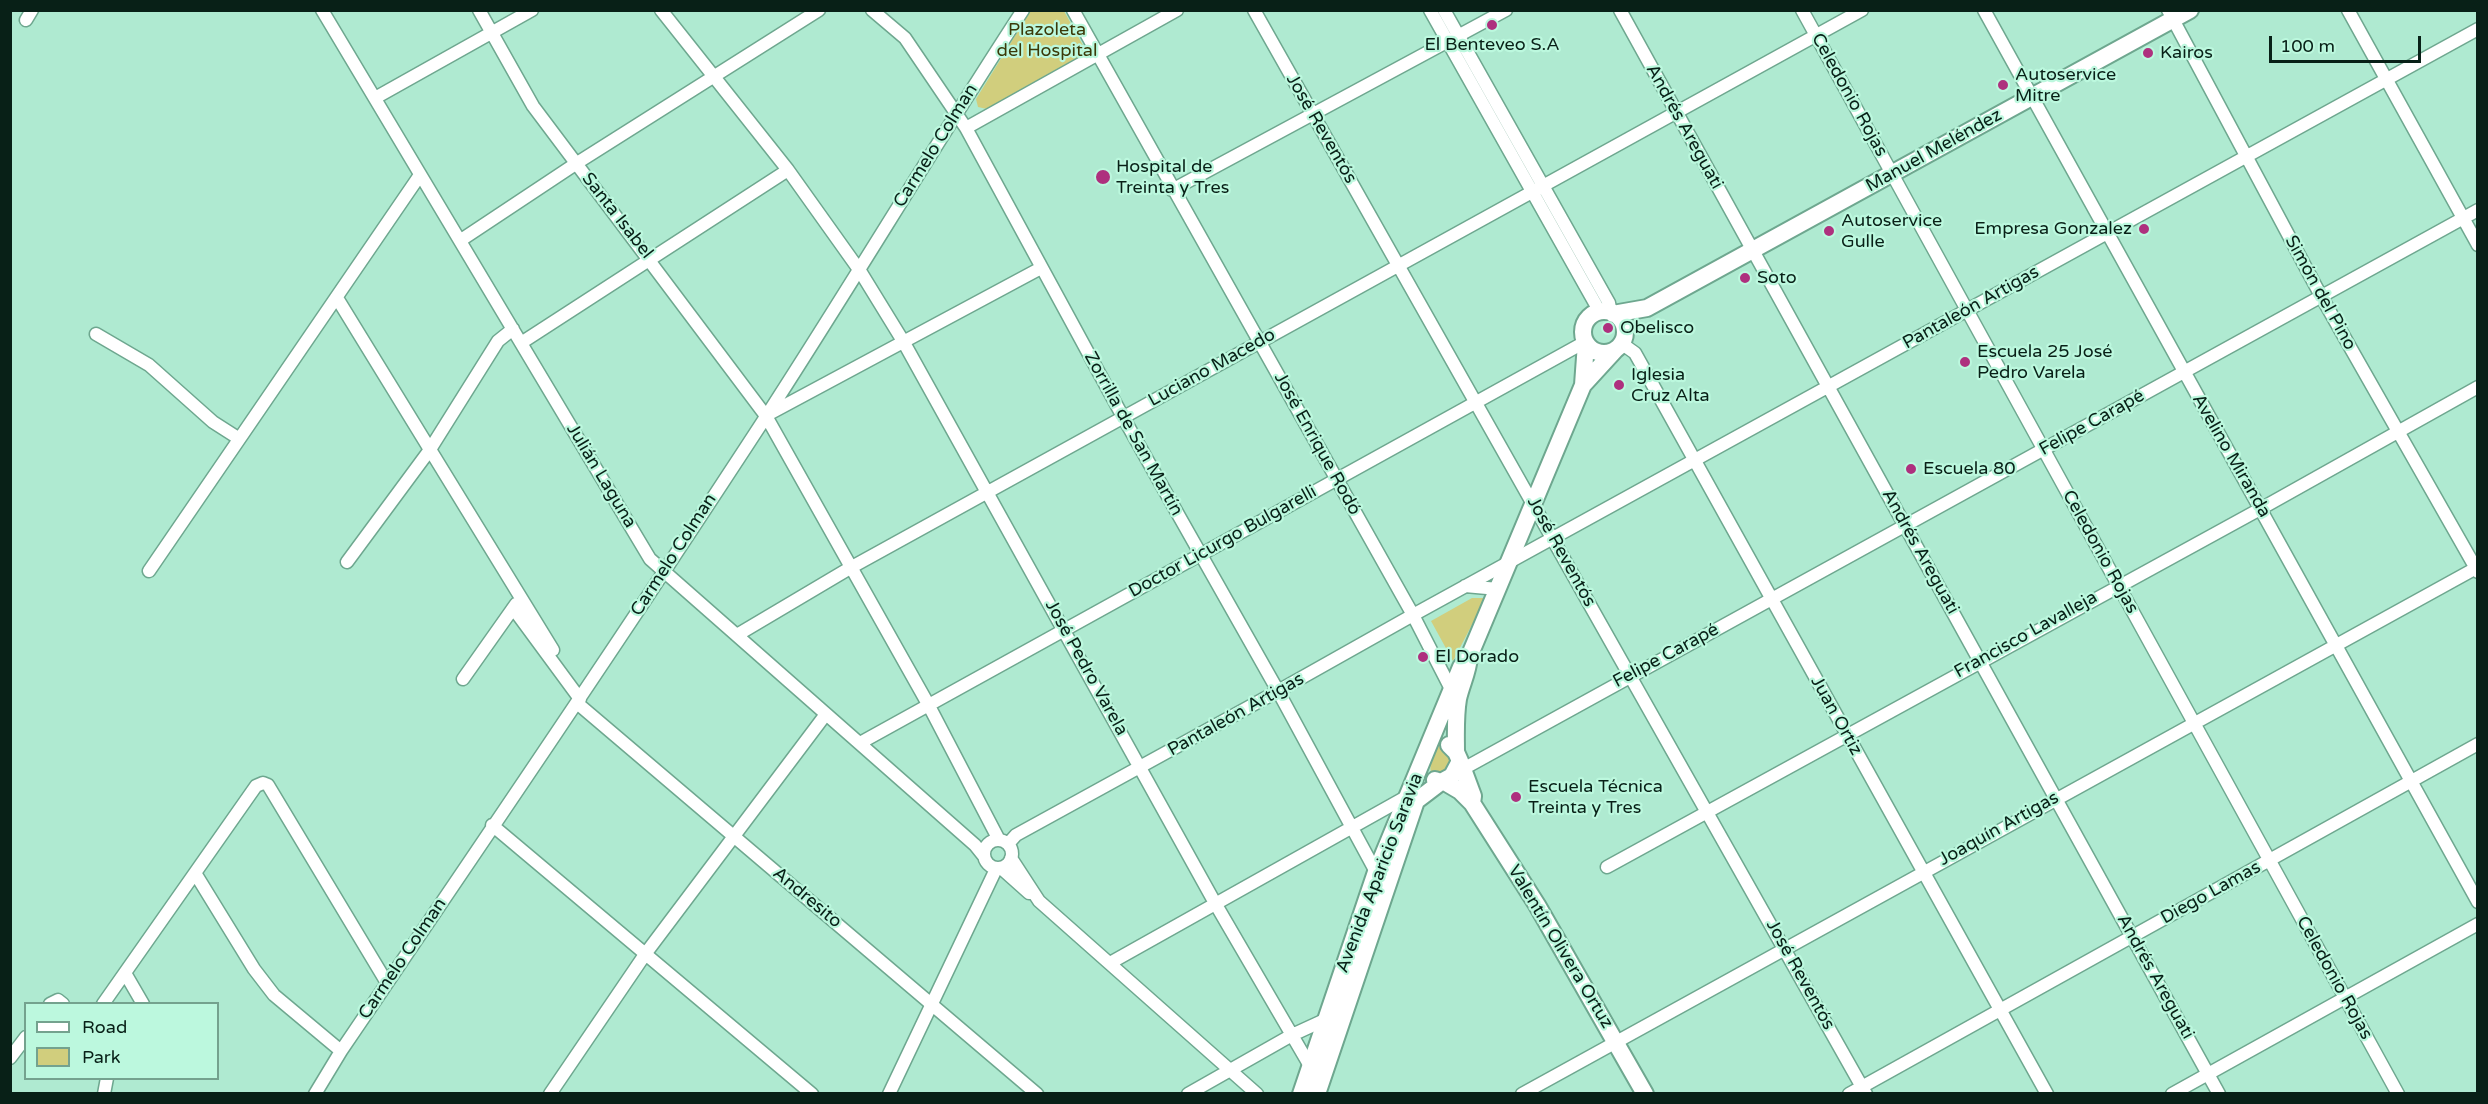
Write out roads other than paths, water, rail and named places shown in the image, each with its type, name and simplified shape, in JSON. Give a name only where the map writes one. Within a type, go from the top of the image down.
[{"type":"street","name":"Julián Laguna","points":[[322,10],[650,560],[860,743],[975,845],[983,855]]},
{"type":"street","name":"Santa Isabel","points":[[479,10],[532,106],[651,260],[766,416],[1004,842]]},
{"type":"street","points":[[375,98],[532,10]]},
{"type":"street","name":"José Pedro Varela","points":[[661,10],[788,170],[860,271],[903,341],[1065,629],[1215,903],[1310,1066]]},
{"type":"street","points":[[460,240],[819,10]]},
{"type":"street","name":"Zorrilla de San Martín","points":[[872,10],[905,38],[966,128],[1123,417],[1353,826],[1376,872]]},
{"type":"street","name":"Carmelo Colman","points":[[315,1094],[341,1051],[492,825],[579,701],[766,416],[860,271],[956,113],[1023,10]]},
{"type":"street","name":"José Enrique Rodó","points":[[1073,10],[1172,190],[1260,341],[1413,615],[1452,691]]},
{"type":"street","points":[[966,128],[1177,10]]},
{"type":"street","name":"José Reventós","points":[[1254,10],[1864,1090]]},
{"type":"street","points":[[1430,10],[1453,40],[1537,190],[1609,303],[1607,313]]},
{"type":"street","points":[[1444,10],[1453,40]]},
{"type":"street","points":[[1172,190],[1506,10]]},
{"type":"street","name":"Andrés Areguati","points":[[1620,10],[2219,1094]]},
{"type":"street","name":"Celedonio Rojas","points":[[1802,10],[2043,450],[2120,584],[2398,1094]]},
{"type":"street","name":"Luciano Macedo","points":[[737,635],[850,568],[1862,10]]},
{"type":"street","name":"Avelino Miranda","points":[[1984,10],[2183,372],[2262,508],[2478,902]]},
{"type":"street","name":"Manuel Meléndez","points":[[1607,313],[1647,308],[2032,97],[2171,15],[2190,10]]},
{"type":"street","points":[[2348,10],[2478,245]]},
{"type":"street","name":"Simón del Pino","points":[[2171,15],[2321,296],[2477,569]]},
{"type":"street","name":"Pantaleón Artigas","points":[[1004,842],[2478,29]]},
{"type":"street","points":[[522,343],[788,170]]},
{"type":"street","points":[[149,571],[420,175]]},
{"type":"street","name":"Felipe Carapé","points":[[1460,760],[1481,760],[1630,675],[2478,210]]},
{"type":"street","points":[[766,416],[1041,268]]},
{"type":"street","points":[[337,298],[429,451],[516,603],[553,650]]},
{"type":"street","name":"Manuel Meléndez","points":[[1620,343],[1647,308]]},
{"type":"street","points":[[1607,313],[1621,321],[1620,343],[1600,353],[1586,343],[1583,332],[1586,322],[1607,313]]},
{"type":"street","points":[[347,562],[429,451],[498,341],[513,329]]},
{"type":"street","points":[[96,334],[149,365],[213,422],[238,438]]},
{"type":"street","name":"Doctor Licurgo Bulgarelli","points":[[860,743],[1586,343]]},
{"type":"street","name":"Avenida Aparicio Saravia","points":[[1317,1094],[1334,1019],[1376,872],[1461,667],[1469,657],[1510,562],[1583,384],[1586,343]]},
{"type":"street","name":"Avenida Aparicio Saravia","points":[[1583,384],[1620,343]]},
{"type":"street","name":"Juan Ortiz","points":[[1620,343],[1635,353],[2047,1094]]},
{"type":"street","name":"Francisco Lavalleja","points":[[1607,867],[2478,387]]},
{"type":"street","name":"Joaquín Artigas","points":[[1522,1094],[2055,798],[2477,569]]},
{"type":"street","points":[[1465,586],[1498,590]]},
{"type":"street","points":[[463,679],[516,603]]},
{"type":"street","name":"Andresito","points":[[516,603],[579,701],[1037,1094]]},
{"type":"street","name":"Avenida Aparicio Saravia","points":[[1460,760],[1455,725],[1458,698],[1468,668],[1469,657]]},
{"type":"street","points":[[550,1094],[646,952],[826,714]]},
{"type":"street","points":[[1423,760],[1427,774],[1432,779],[1442,782],[1452,776],[1460,760],[1445,743],[1430,744]]},
{"type":"street","name":"Diego Lamas","points":[[1849,1094],[1864,1090],[2000,1010],[2478,744]]},
{"type":"street","name":"Valentín Olivera Ortuz","points":[[1460,760],[1473,796],[1472,803]]},
{"type":"street","name":"Avenida Aparicio Saravia","points":[[1301,1094],[1310,1066],[1334,1019],[1416,801],[1442,782]]},
{"type":"street","name":"Valentín Olivera Ortuz","points":[[1442,782],[1460,791],[1472,803],[1537,905],[1645,1094]]},
{"type":"street","points":[[104,1002],[256,786],[263,783],[268,784],[387,983]]},
{"type":"street","points":[[1110,963],[1406,797]]},
{"type":"street","points":[[492,825],[646,952],[812,1094]]},
{"type":"street","points":[[998,868],[1006,866],[1011,858],[1012,853],[1004,842],[986,846],[983,855],[987,864],[998,868],[1039,901],[1257,1094]]},
{"type":"street","points":[[1011,858],[1039,901]]},
{"type":"street","points":[[889,1094],[998,868]]},
{"type":"street","points":[[195,873],[254,969],[274,994],[341,1051]]},
{"type":"street","points":[[2172,1094],[2478,924]]},
{"type":"street","points":[[125,973],[142,1002]]},
{"type":"street","points":[[1188,1094],[1292,1035],[1334,1019]]},
{"type":"street","points":[[10,1058],[24,1040]]},
{"type":"place","name":"El Benteveo S.A","points":[[1492,25]]},
{"type":"place","name":"Kairos","points":[[2148,53]]},
{"type":"place","name":"Autoservice Mitre","points":[[2003,85]]},
{"type":"place","name":"Hospital de Treinta y Tres","points":[[1103,177]]},
{"type":"place","name":"Empresa Gonzalez","points":[[2144,229]]},
{"type":"place","name":"Autoservice Gulle","points":[[1829,231]]},
{"type":"place","name":"Soto","points":[[1745,278]]},
{"type":"place","name":"Obelisco","points":[[1608,328]]},
{"type":"place","name":"Escuela 25 José Pedro Varela","points":[[1965,362]]},
{"type":"place","name":"Iglesia Cruz Alta","points":[[1619,385]]},
{"type":"place","name":"Escuela 80","points":[[1911,469]]},
{"type":"place","name":"El Dorado","points":[[1423,657]]},
{"type":"place","name":"Escuela Técnica Treinta y Tres","points":[[1516,797]]},
{"type":"park label","name":"Plazoleta del Hospital","points":[[1047,40]]}]
